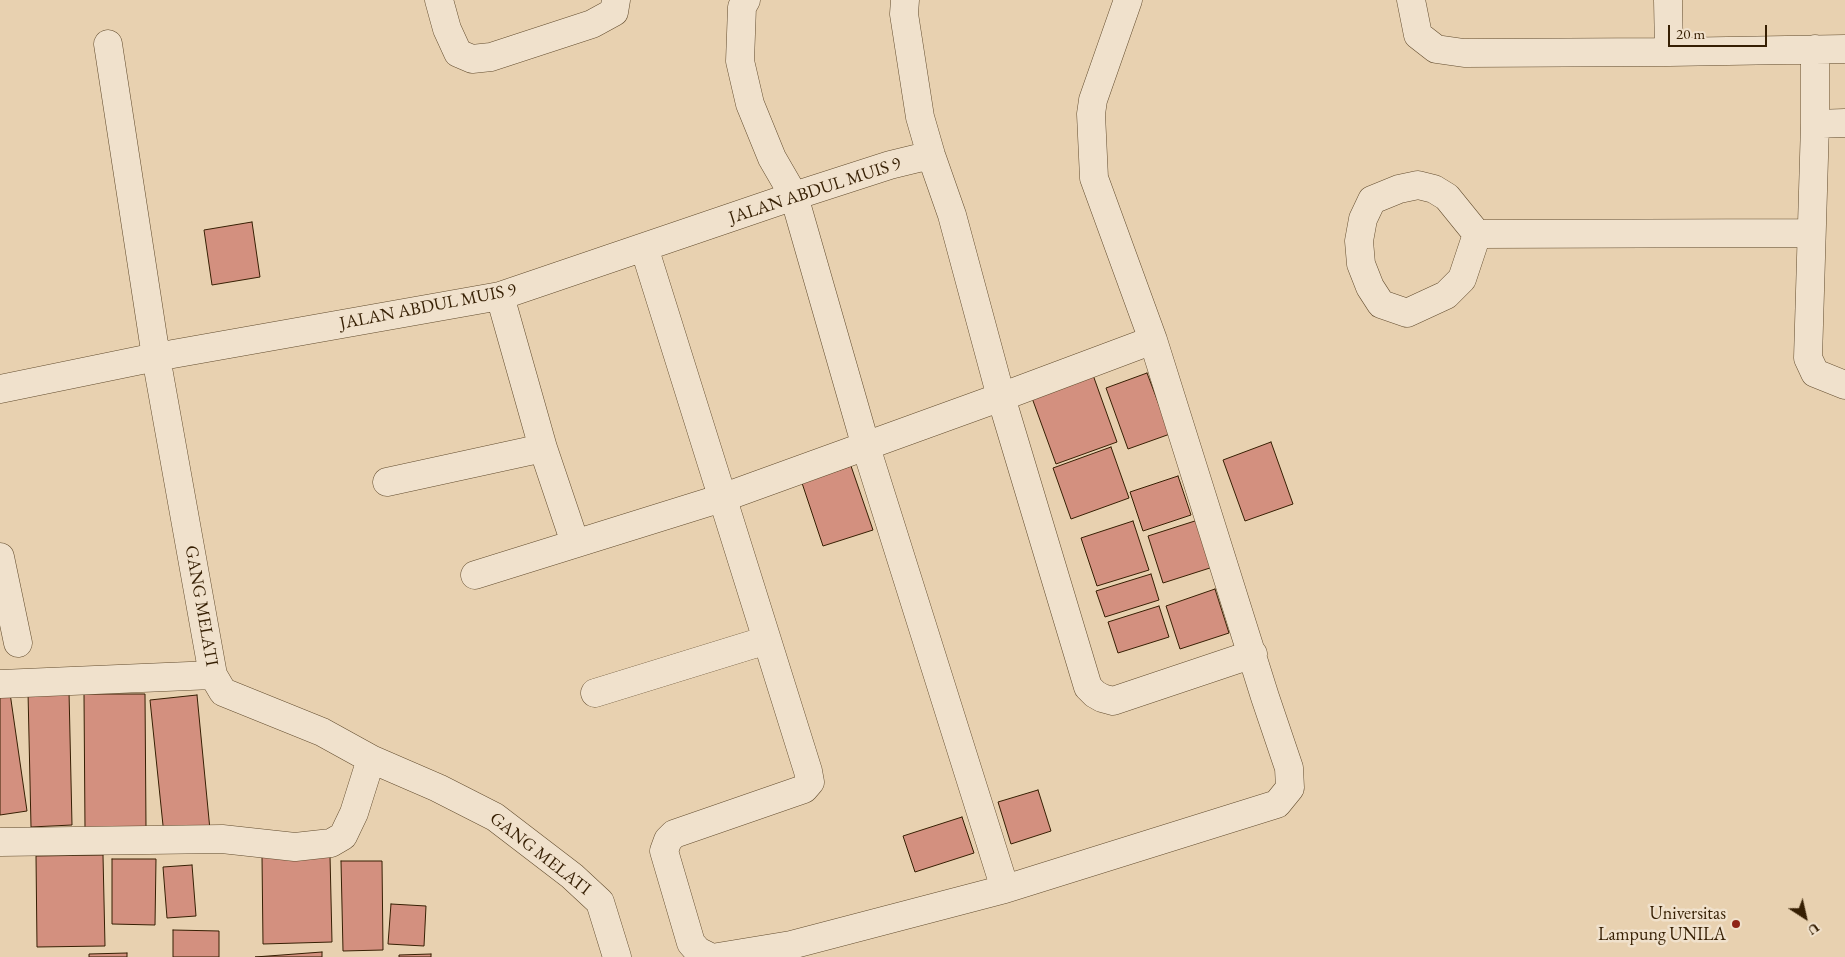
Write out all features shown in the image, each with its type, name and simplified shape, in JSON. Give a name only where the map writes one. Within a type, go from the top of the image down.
[{"type":"street","points":[[438,0],[458,53],[472,59],[492,58],[592,24],[614,12],[616,0]]},
{"type":"street","points":[[746,0],[742,7],[740,61],[750,104],[772,158],[794,196],[866,447],[1005,889]]},
{"type":"street","points":[[905,0],[904,14],[920,117],[952,215],[1001,397],[1088,687],[1102,698],[1113,701],[1253,654]]},
{"type":"street","points":[[718,957],[791,945],[1005,889],[1278,804],[1290,788],[1289,768],[1153,340],[1094,178],[1091,114],[1093,100],[1128,0]]},
{"type":"street","points":[[1411,0],[1418,35],[1436,49],[1464,53],[1845,49]]},
{"type":"street","points":[[1668,0],[1669,52]]},
{"type":"street","name":"GANG MELATI","points":[[108,44],[156,357],[213,675],[223,692],[322,732],[371,759],[438,788],[495,816],[572,876],[600,902],[617,957]]},
{"type":"street","points":[[1816,49],[1808,358],[1815,373],[1845,385]]},
{"type":"street","points":[[1815,124],[1845,123]]},
{"type":"street","name":"JALAN ABDUL MUIS 9","points":[[0,389],[156,357],[500,296],[794,196],[931,155]]},
{"type":"street","points":[[1418,185],[1434,189],[1447,197],[1477,234],[1462,279],[1446,295],[1407,313],[1381,304],[1370,287],[1361,264],[1359,242],[1363,219],[1372,200],[1418,185]]},
{"type":"street","points":[[1477,234],[1811,233]]},
{"type":"street","points":[[644,247],[810,782],[804,789],[674,834],[668,840],[664,851],[691,943],[698,951],[710,957]]},
{"type":"street","points":[[500,296],[542,448],[574,543]]},
{"type":"street","points":[[475,575],[722,498],[866,447],[1153,340]]},
{"type":"street","points":[[387,482],[542,448]]},
{"type":"street","points":[[0,558],[18,643]]},
{"type":"street","points":[[595,694],[767,640]]},
{"type":"street","points":[[0,684],[213,675]]},
{"type":"street","points":[[0,842],[222,839],[295,847],[331,843],[343,836],[371,759]]},
{"type":"building","points":[[252,222],[260,277],[212,285],[204,230]]},
{"type":"building","points":[[1147,373],[1170,434],[1128,449],[1106,388]]},
{"type":"building","points":[[1093,375],[1117,442],[1056,464],[1032,398]]},
{"type":"building","points":[[1271,442],[1293,504],[1245,521],[1223,460]]},
{"type":"building","points":[[1111,447],[1129,498],[1071,519],[1053,468]]},
{"type":"building","points":[[851,466],[873,530],[823,546],[802,483]]},
{"type":"building","points":[[1178,476],[1191,515],[1143,531],[1130,492]]},
{"type":"building","points":[[1198,520],[1213,567],[1163,583],[1148,536]]},
{"type":"building","points":[[1133,521],[1149,570],[1097,586],[1081,538]]},
{"type":"building","points":[[1151,574],[1159,600],[1105,617],[1096,591]]},
{"type":"building","points":[[1215,589],[1229,633],[1180,649],[1166,606]]},
{"type":"building","points":[[1159,606],[1169,637],[1118,653],[1108,622]]},
{"type":"building","points":[[69,691],[72,825],[31,827],[28,692]]},
{"type":"building","points":[[10,693],[27,811],[0,815],[0,695]]},
{"type":"building","points":[[84,694],[145,694],[146,828],[85,829]]},
{"type":"building","points":[[197,695],[210,830],[164,835],[150,700]]},
{"type":"building","points":[[1038,790],[1051,831],[1011,844],[998,802]]},
{"type":"building","points":[[962,817],[974,853],[915,872],[903,836]]},
{"type":"building","points":[[103,855],[105,946],[37,947],[36,856]]},
{"type":"building","points":[[330,855],[332,942],[263,944],[262,857]]},
{"type":"building","points":[[112,859],[156,859],[155,925],[112,924]]},
{"type":"building","points":[[341,861],[382,861],[383,950],[343,951]]},
{"type":"building","points":[[192,865],[196,916],[167,918],[163,867]]},
{"type":"building","points":[[391,904],[426,906],[424,946],[388,944]]},
{"type":"building","points":[[173,930],[219,931],[219,957],[173,957]]},
{"type":"building","points":[[322,952],[322,957],[255,957]]},
{"type":"building","points":[[127,953],[127,957],[89,957],[89,954]]},
{"type":"building","points":[[431,954],[431,957],[399,957],[399,955]]},
{"type":"place","name":"Universitas Lampung UNILA","points":[[1736,924]]}]
